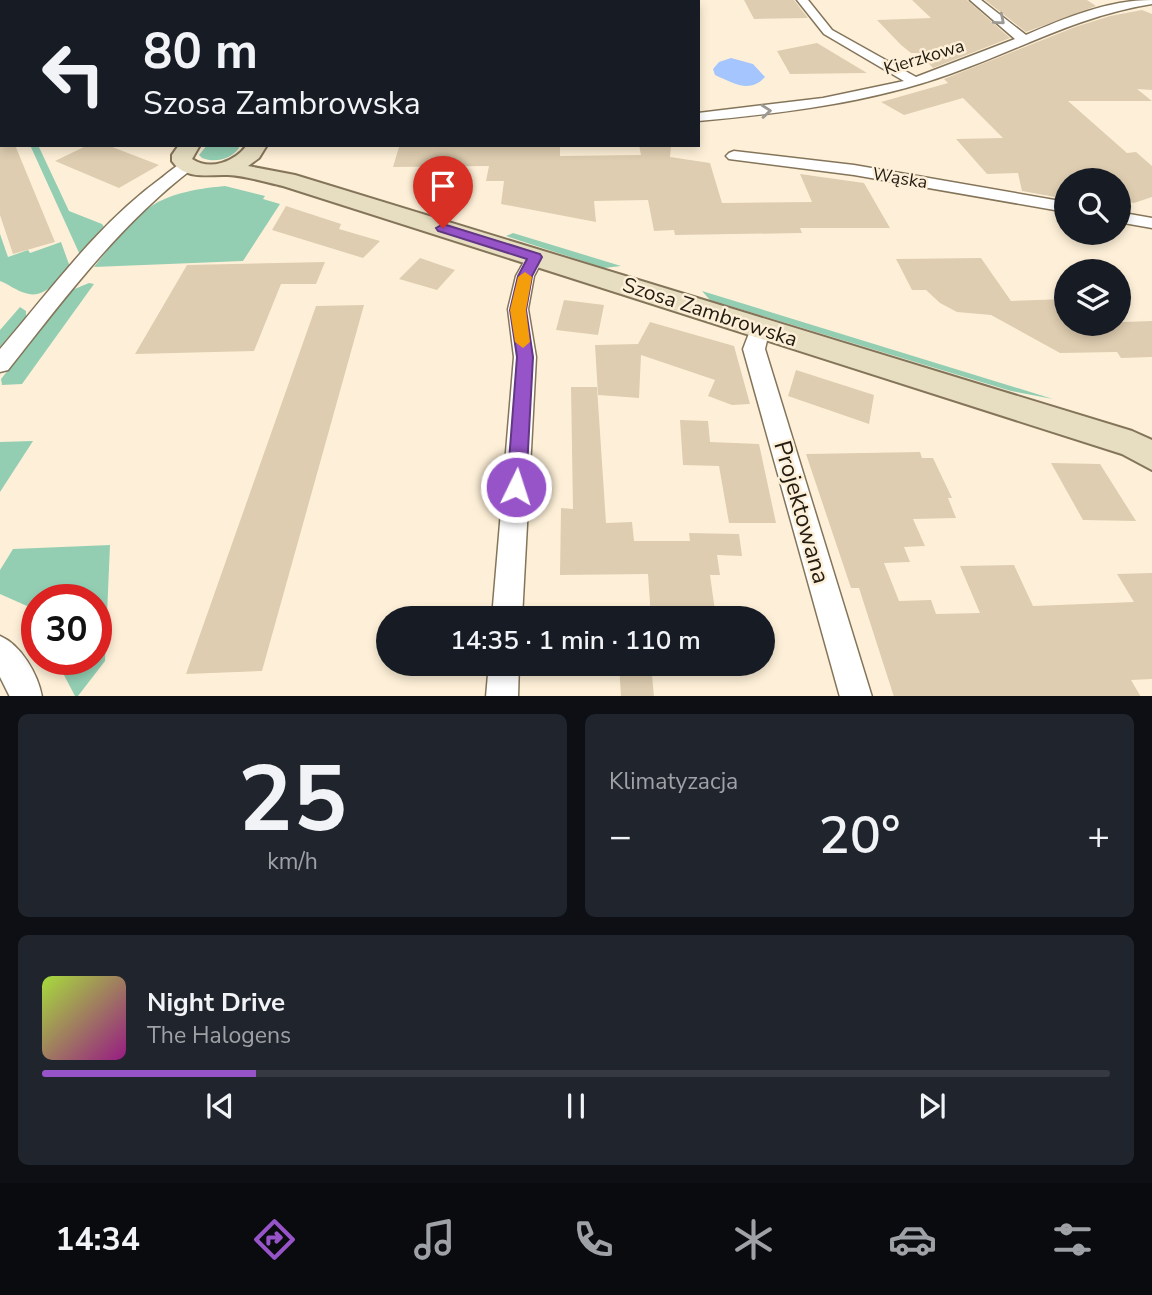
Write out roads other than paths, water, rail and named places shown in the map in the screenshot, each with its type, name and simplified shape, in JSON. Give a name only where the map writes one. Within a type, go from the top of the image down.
[{"type":"street","points":[[802,0],[828,32],[914,81]]},
{"type":"street","points":[[975,0],[1018,36],[1026,39]]},
{"type":"street","name":"Kierzkowa","points":[[700,117],[817,105],[914,81],[984,58],[1067,21],[1152,1]]},
{"type":"street","points":[[0,364],[116,227],[153,194],[189,155],[225,168],[251,152]]},
{"type":"street","name":"Szosa Zambrowska","points":[[251,152],[287,180]]},
{"type":"street","name":"Wąska","points":[[734,156],[855,170],[1054,205]]},
{"type":"street","name":"Szosa Zambrowska","points":[[225,168],[253,176],[287,180],[1145,448]]},
{"type":"street","points":[[1131,219],[1152,223]]},
{"type":"street","points":[[509,606],[525,357],[518,310],[525,276],[535,257]]},
{"type":"street","name":"Projektowana","points":[[760,328],[754,349],[856,696]]},
{"type":"street","points":[[0,651],[24,685],[26,696]]},
{"type":"street","points":[[502,696],[504,676]]},
{"type":"water","points":[[731,58],[753,64],[765,77],[747,86],[715,75],[713,69],[719,62]]}]
